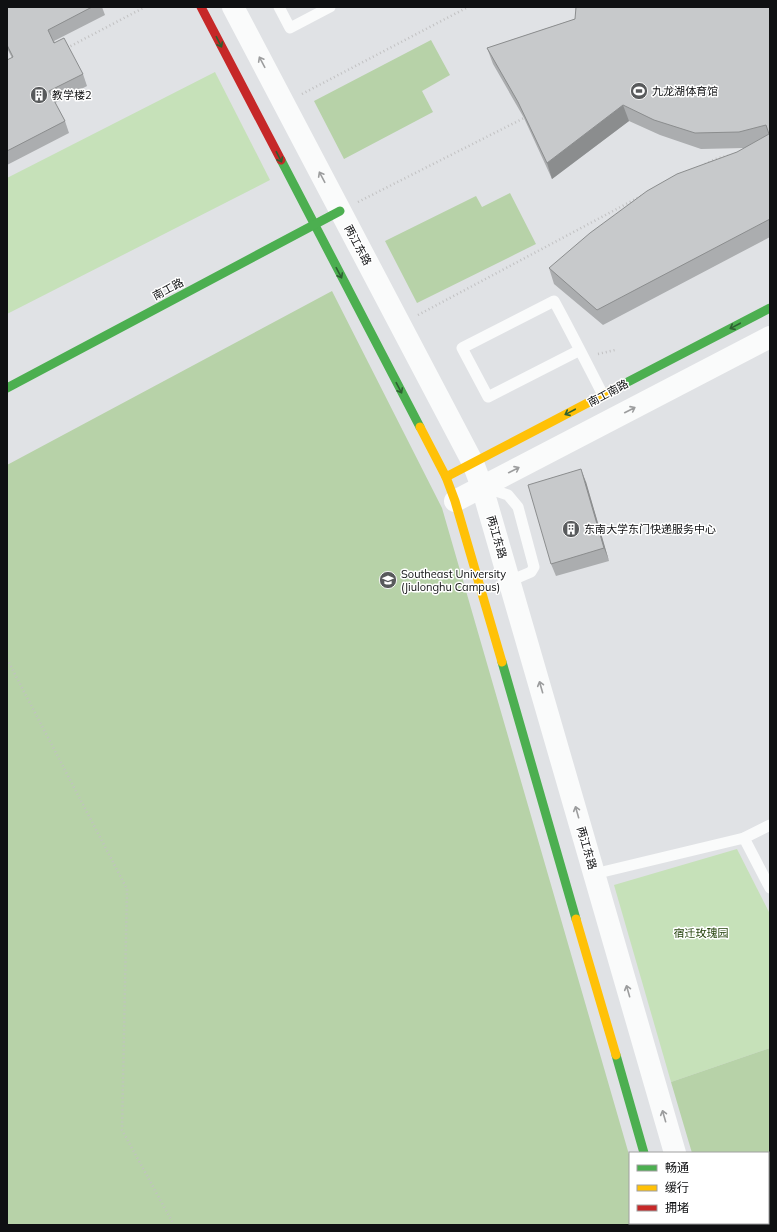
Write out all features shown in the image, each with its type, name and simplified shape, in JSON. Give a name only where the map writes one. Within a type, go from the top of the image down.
[{"type":"street","points":[[201,7],[446,477],[455,501],[644,1152]]},
{"type":"street","name":"两江东路","points":[[233,7],[473,463],[482,486],[675,1152]]},
{"type":"street","name":"南工路","points":[[7,388],[340,212]]},
{"type":"street","name":"南工南路","points":[[446,477],[770,308]]},
{"type":"street","points":[[455,501],[770,337]]},
{"type":"lane","points":[[279,7],[290,28],[330,7]]},
{"type":"lane","points":[[580,350],[488,397],[462,348],[554,301],[580,350],[603,395]]},
{"type":"lane","points":[[482,486],[508,495],[518,507],[534,566],[530,572],[510,581]]},
{"type":"lane","points":[[594,874],[744,838],[770,825]]},
{"type":"lane","points":[[744,838],[770,888]]},
{"type":"path","points":[[64,49],[145,7]]},
{"type":"path","points":[[284,104],[468,7]]},
{"type":"path","points":[[340,212],[524,118]]},
{"type":"path","points":[[698,168],[718,158],[733,154]]},
{"type":"path","points":[[400,325],[645,194]]},
{"type":"path","points":[[7,659],[127,889],[122,1130],[174,1225]]},
{"type":"green space","points":[[431,40],[450,75],[422,91],[433,112],[344,159],[314,101]]},
{"type":"green space","points":[[215,72],[270,180],[7,314],[7,178]]},
{"type":"green space","points":[[510,193],[536,244],[417,303],[385,241],[476,196],[482,207]]},
{"type":"green space","points":[[332,291],[442,508],[629,1155],[629,1224],[649,1225],[7,1225],[7,465]]},
{"type":"green space","name":"宿迁玫瑰园","points":[[737,849],[770,914],[770,1048],[671,1082],[614,885]]},
{"type":"green space","points":[[770,1048],[770,1225],[713,1225],[769,1224],[769,1152],[692,1152],[671,1082]]},
{"type":"building","name":"教学楼2","points":[[7,7],[92,7],[48,30],[54,43],[64,38],[83,74],[49,91],[65,121],[7,151],[7,60],[13,57],[7,45]]},
{"type":"building","name":"九龙湖体育馆","points":[[576,7],[770,7],[770,219],[597,310],[549,268],[590,233],[647,191],[677,174],[737,152],[769,134],[766,125],[739,132],[695,133],[654,120],[623,105],[547,163],[518,102],[487,48],[575,19]]},
{"type":"building","name":"东南大学东门快递服务中心","points":[[581,469],[604,548],[551,564],[528,485]]},
{"type":"traffic: fast","points":[[281,160],[420,427]]},
{"type":"traffic: fast","points":[[7,388],[340,211]]},
{"type":"traffic: fast","points":[[620,386],[770,308]]},
{"type":"traffic: fast","points":[[502,662],[576,919]]},
{"type":"traffic: fast","points":[[616,1055],[644,1152]]},
{"type":"traffic: slow","points":[[446,477],[620,386]]},
{"type":"traffic: slow","points":[[420,427],[446,477],[455,501],[502,662]]},
{"type":"traffic: slow","points":[[576,919],[616,1055]]},
{"type":"traffic: jam","points":[[201,7],[281,160]]},
{"type":"place","name":"九龙湖体育馆","points":[[639,91]]},
{"type":"place","name":"教学楼2","points":[[39,95]]},
{"type":"place","name":"东南大学东门快递服务中心","points":[[571,529]]},
{"type":"place","name":"Southeast University (Jiulonghu Campus)","points":[[388,580]]}]
